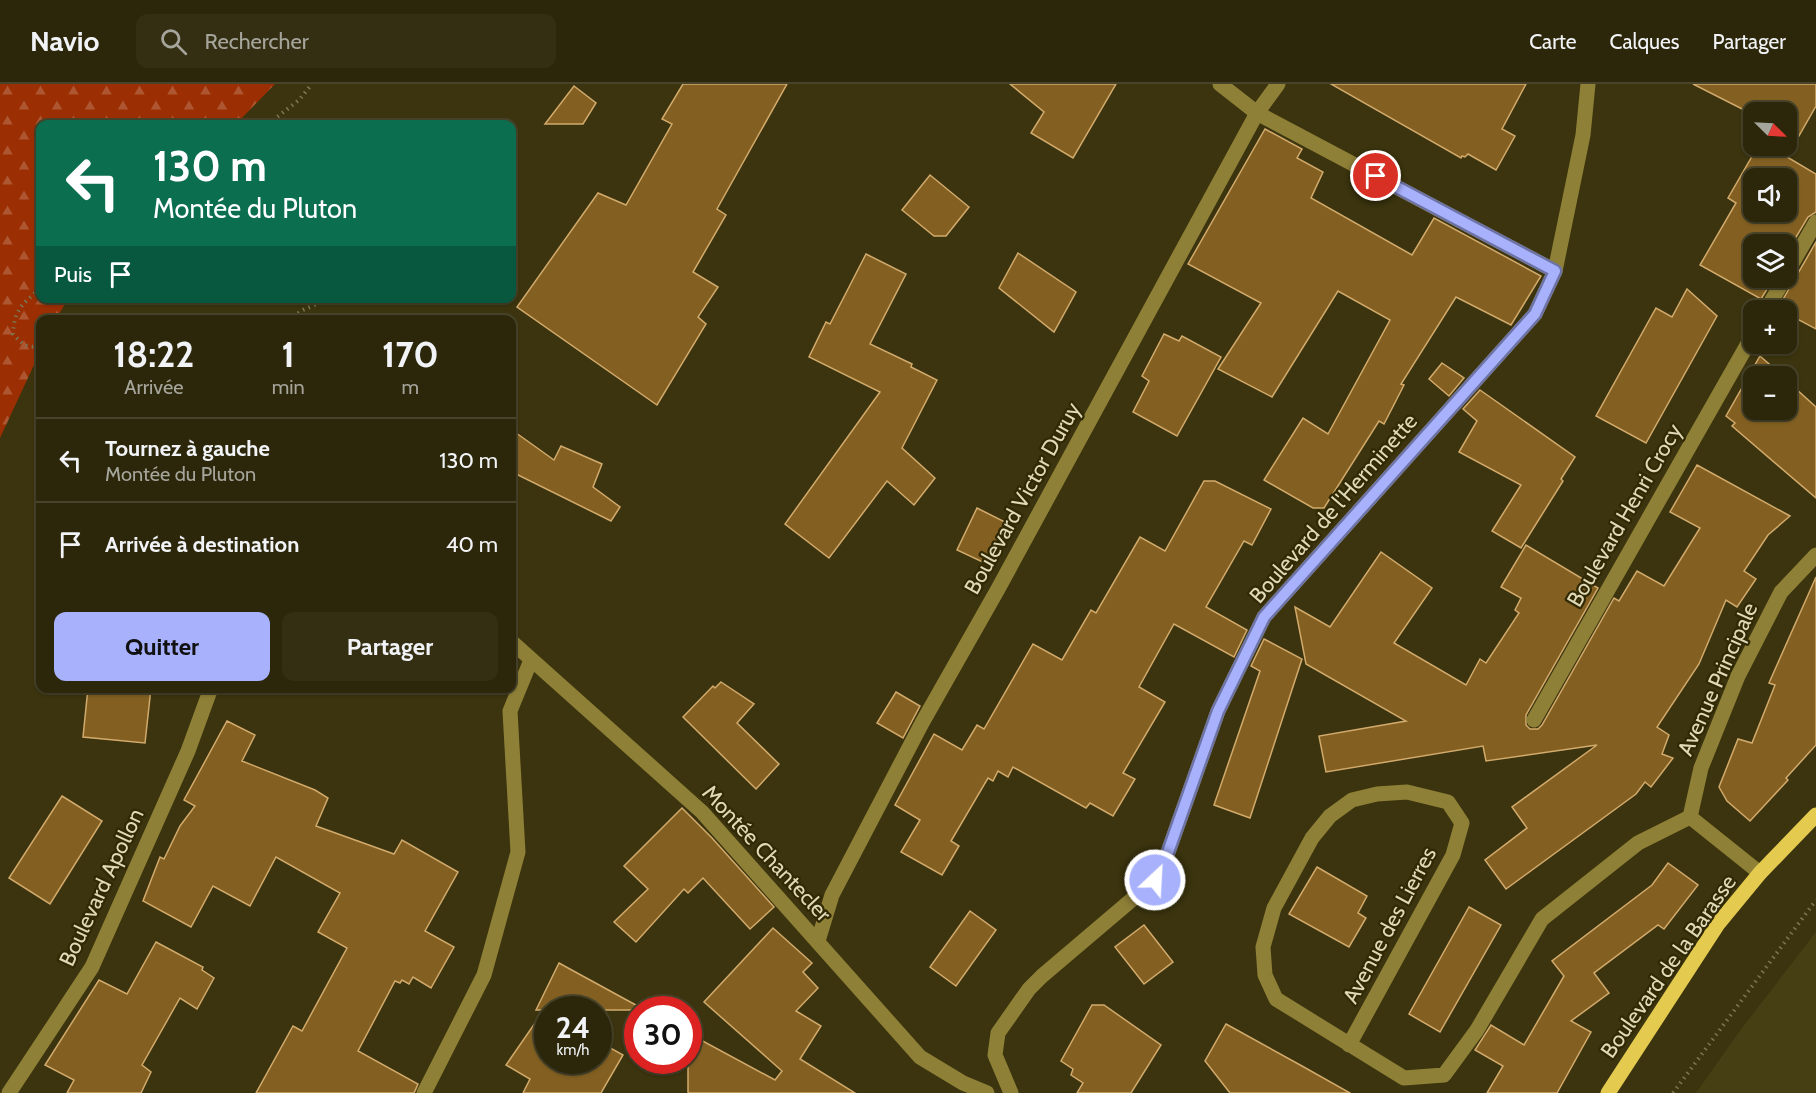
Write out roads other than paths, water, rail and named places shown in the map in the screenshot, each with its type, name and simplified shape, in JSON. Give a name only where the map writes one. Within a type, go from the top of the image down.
[{"type":"main road","name":"Boulevard de la Barasse","points":[[1608,1093],[1718,924],[1760,873],[1816,815]]},
{"type":"street","points":[[1220,84],[1257,113],[1555,271]]},
{"type":"street","name":"Boulevard Victor Duruy","points":[[818,940],[832,895],[922,723],[998,589],[1257,113],[1278,84]]},
{"type":"street","name":"Boulevard de l'Herminette","points":[[1011,1093],[996,1055],[998,1033],[1029,989],[1155,880],[1161,872],[1218,711],[1264,617],[1535,314],[1555,271],[1583,135],[1588,84]]},
{"type":"street","points":[[1797,256],[1816,222]]},
{"type":"street","name":"Boulevard Henri Crocy","points":[[1534,720],[1743,352]]},
{"type":"street","name":"Avenue Principale","points":[[1690,817],[1701,768],[1738,676],[1781,592],[1816,555]]},
{"type":"street","name":"Montée Chantecler","points":[[516,646],[702,812],[920,1057],[963,1083],[987,1093]]},
{"type":"street","points":[[424,1093],[484,975],[518,852],[510,711],[531,660]]},
{"type":"street","name":"Boulevard Apollon","points":[[9,1093],[92,967],[188,751],[209,693]]},
{"type":"street","name":"Avenue des Lierres","points":[[1407,792],[1448,802],[1462,823],[1453,855],[1349,1045],[1276,999],[1265,975],[1263,947],[1274,908],[1312,838],[1330,816],[1352,800],[1407,792]]},
{"type":"street","points":[[1349,1045],[1404,1078],[1444,1075],[1478,1030],[1542,919],[1638,843],[1690,817],[1760,873]]}]
